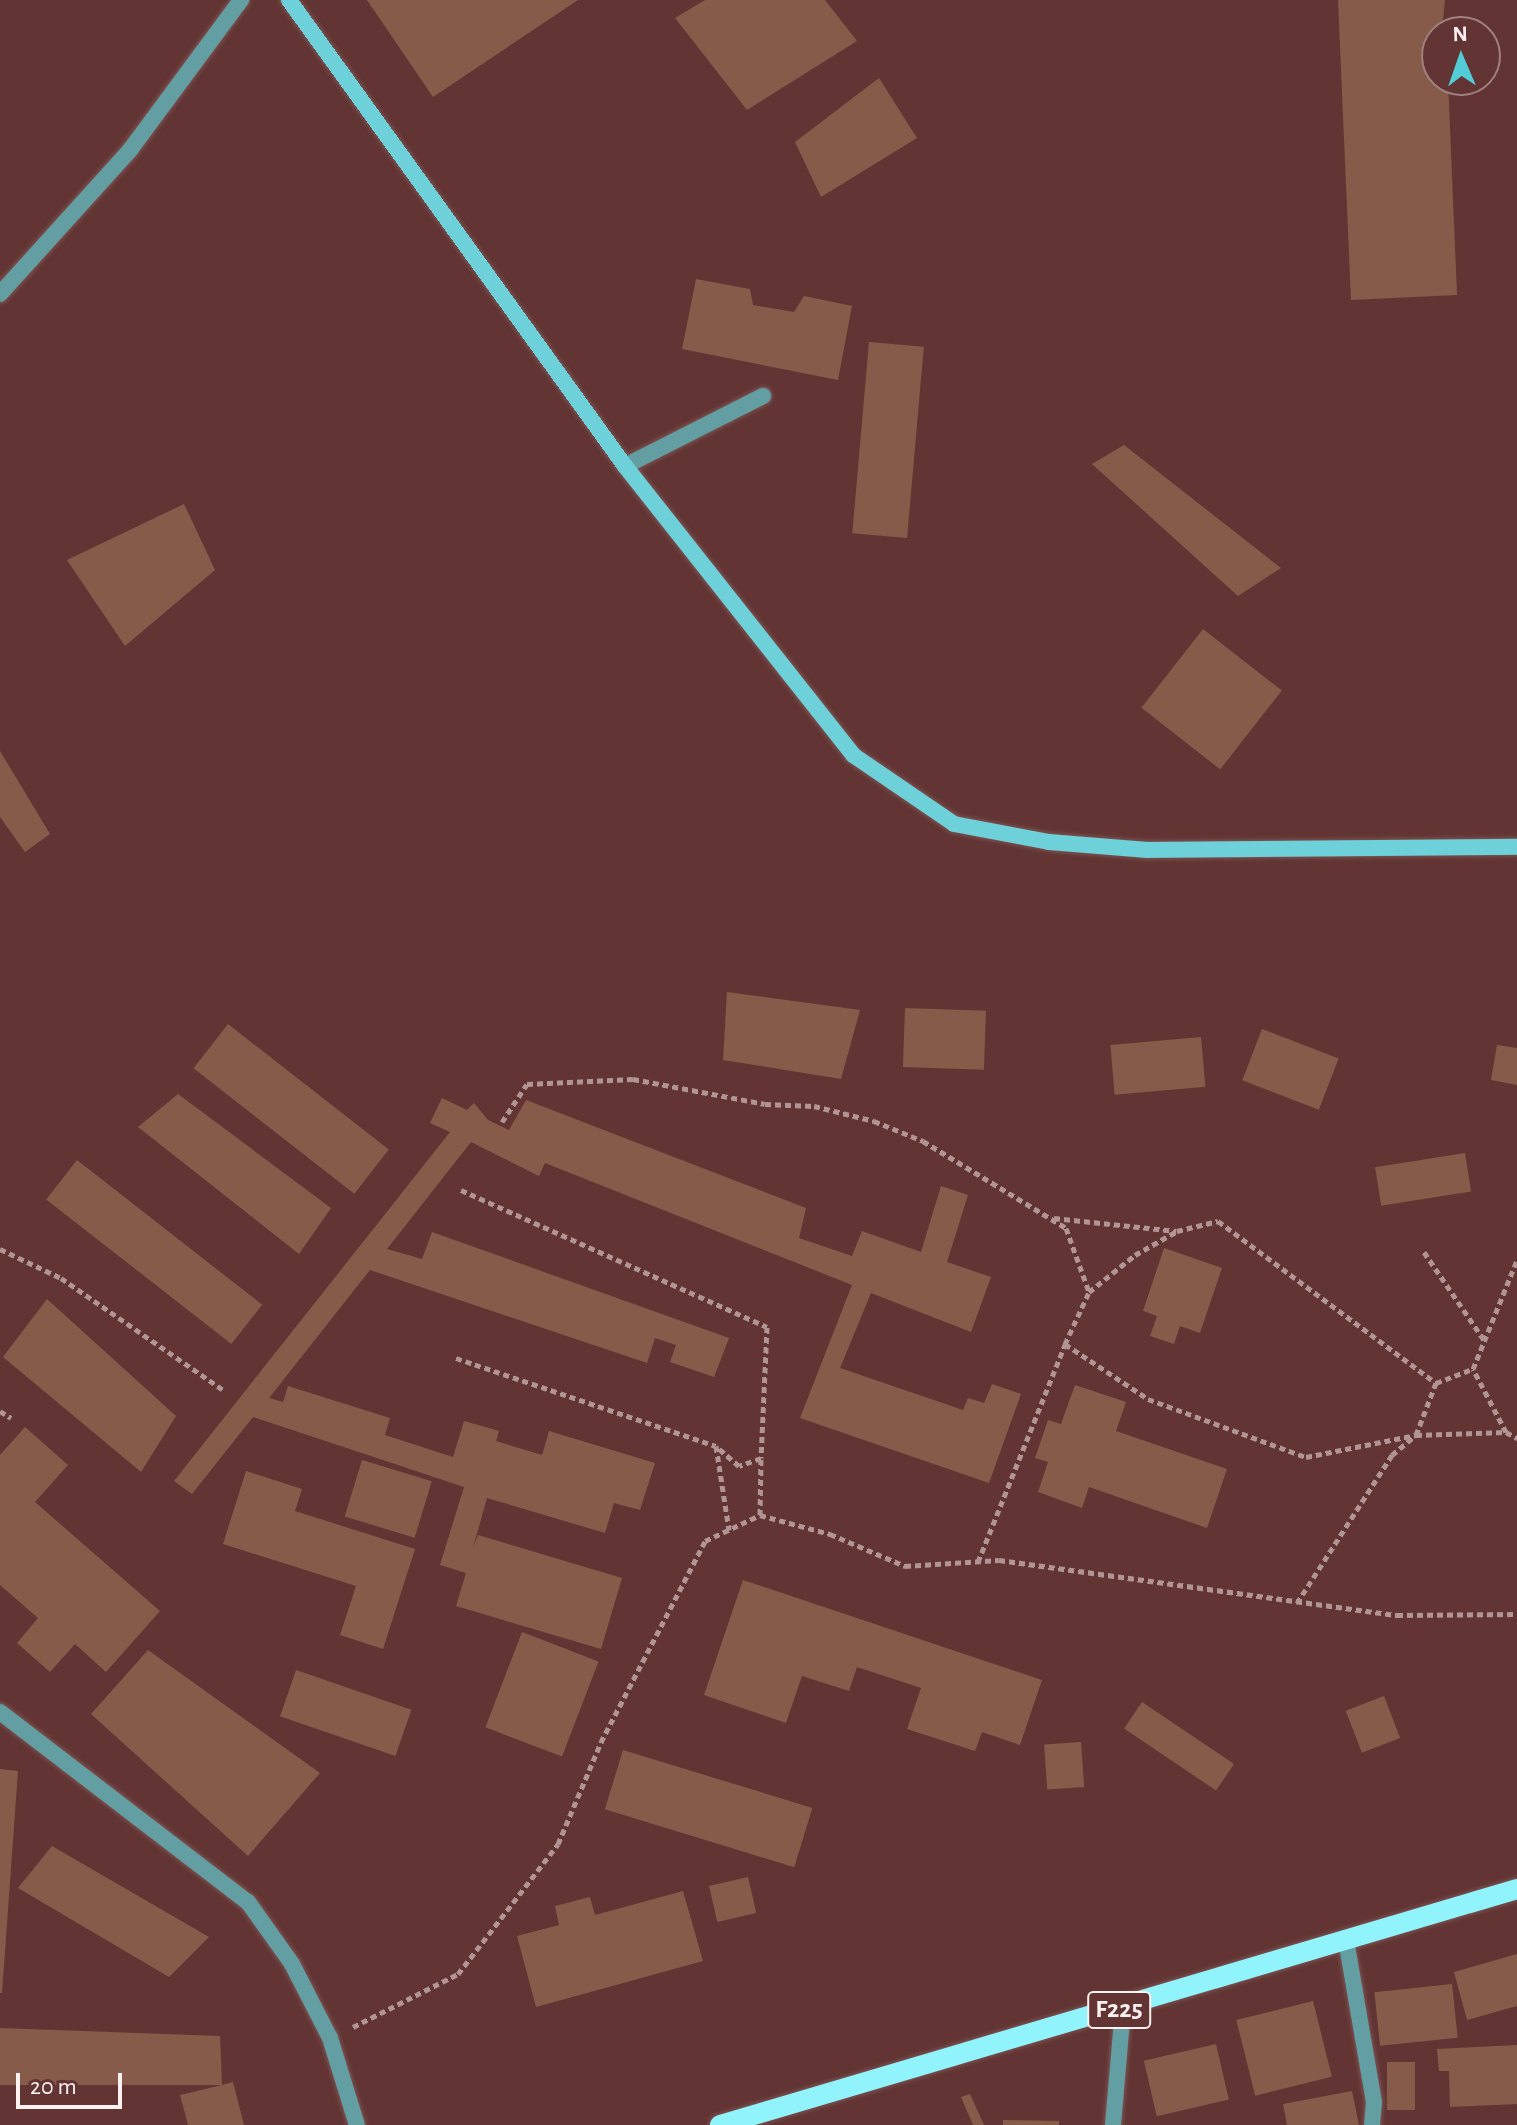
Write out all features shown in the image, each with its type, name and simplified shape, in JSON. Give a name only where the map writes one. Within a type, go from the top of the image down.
[{"type":"main road","name":"F225","points":[[720,2125],[1123,2009],[1517,1889]]},
{"type":"street","points":[[0,294],[130,150],[241,0]]},
{"type":"street","points":[[289,0],[625,466],[853,755],[954,824],[1049,842],[1148,850],[1517,847]]},
{"type":"street","points":[[625,466],[763,396]]},
{"type":"street","points":[[0,1712],[248,1902],[292,1964],[330,2038],[357,2125]]},
{"type":"street","points":[[1346,1940],[1374,2102],[1372,2125]]},
{"type":"street","points":[[1113,2125],[1123,2009]]},
{"type":"path","points":[[502,1122],[527,1084],[633,1079],[765,1104],[814,1106],[923,1141],[1066,1228],[1089,1292]]},
{"type":"path","points":[[461,1190],[767,1327],[760,1515]]},
{"type":"path","points":[[1049,1218],[1177,1231],[1218,1221],[1436,1383]]},
{"type":"path","points":[[978,1562],[1065,1344],[1089,1292],[1177,1231]]},
{"type":"path","points":[[0,1249],[73,1285],[225,1391]]},
{"type":"path","points":[[1424,1252],[1484,1341]]},
{"type":"path","points":[[1297,1603],[1392,1455],[1416,1435],[1436,1383],[1473,1369],[1517,1260]]},
{"type":"path","points":[[1065,1344],[1148,1399],[1306,1457],[1416,1435],[1506,1432],[1517,1438]]},
{"type":"path","points":[[456,1358],[716,1446],[739,1466],[761,1458]]},
{"type":"path","points":[[1473,1369],[1506,1432]]},
{"type":"path","points":[[0,1411],[11,1418]]},
{"type":"path","points":[[716,1446],[729,1530]]},
{"type":"path","points":[[330,2038],[458,1974],[558,1844],[601,1742],[705,1541],[760,1515],[830,1534],[905,1566],[978,1562],[1397,1615],[1517,1614]]},
{"type":"building","points":[[367,0],[578,0],[433,97]]},
{"type":"building","points":[[705,0],[825,0],[857,41],[747,110],[675,18]]},
{"type":"building","points":[[1338,0],[1445,0],[1443,16],[1421,16],[1421,96],[1449,96],[1457,295],[1351,300]]},
{"type":"building","points":[[879,78],[917,138],[821,197],[795,142]]},
{"type":"building","points":[[696,279],[750,289],[753,305],[794,312],[804,296],[852,306],[838,380],[682,349]]},
{"type":"building","points":[[869,342],[924,347],[907,538],[852,533]]},
{"type":"building","points":[[1124,445],[1281,568],[1238,596],[1092,464]]},
{"type":"building","points":[[184,504],[215,570],[125,646],[67,560]]},
{"type":"building","points":[[1203,629],[1282,691],[1220,769],[1141,708]]},
{"type":"building","points":[[0,751],[50,834],[25,852],[0,817]]},
{"type":"building","points":[[727,992],[860,1010],[841,1079],[723,1060]]},
{"type":"building","points":[[905,1008],[986,1011],[984,1070],[903,1067]]},
{"type":"building","points":[[228,1024],[389,1150],[354,1194],[194,1068]]},
{"type":"building","points":[[1262,1029],[1339,1058],[1319,1110],[1242,1080]]},
{"type":"building","points":[[1201,1037],[1205,1087],[1115,1095],[1110,1045]]},
{"type":"building","points":[[1497,1045],[1517,1048],[1517,1085],[1491,1080]]},
{"type":"building","points":[[178,1094],[331,1208],[299,1254],[138,1127]]},
{"type":"building","points":[[442,1098],[467,1110],[474,1103],[488,1120],[509,1130],[526,1100],[806,1208],[799,1238],[852,1256],[862,1231],[921,1252],[941,1186],[968,1195],[947,1262],[991,1277],[971,1332],[871,1293],[840,1368],[963,1410],[968,1398],[984,1403],[992,1384],[1021,1394],[989,1483],[800,1418],[852,1285],[545,1163],[539,1176],[471,1142],[387,1249],[422,1259],[432,1232],[729,1338],[714,1377],[670,1362],[676,1345],[655,1338],[647,1363],[370,1270],[269,1398],[283,1402],[288,1386],[390,1418],[385,1435],[453,1457],[464,1421],[499,1431],[496,1441],[542,1455],[549,1431],[655,1463],[640,1510],[614,1503],[605,1533],[487,1498],[473,1548],[478,1535],[622,1578],[601,1649],[456,1606],[466,1573],[440,1565],[464,1487],[253,1417],[192,1494],[174,1481],[450,1132],[430,1123]]},
{"type":"building","points":[[1465,1153],[1471,1192],[1381,1206],[1375,1167]]},
{"type":"building","points":[[77,1160],[262,1305],[231,1344],[46,1199]]},
{"type":"building","points":[[1164,1248],[1222,1268],[1200,1333],[1180,1326],[1174,1344],[1150,1336],[1157,1316],[1143,1311]]},
{"type":"building","points":[[47,1299],[176,1416],[141,1472],[3,1357]]},
{"type":"building","points":[[1075,1385],[1126,1402],[1116,1431],[1227,1469],[1207,1528],[1089,1487],[1082,1508],[1038,1492],[1048,1462],[1035,1458],[1048,1420],[1061,1424]]},
{"type":"building","points":[[25,1427],[68,1465],[35,1502],[160,1611],[106,1672],[75,1644],[50,1672],[17,1643],[38,1618],[0,1585],[0,1455]]},
{"type":"building","points":[[362,1460],[432,1481],[415,1538],[345,1516]]},
{"type":"building","points":[[246,1471],[302,1489],[295,1511],[415,1549],[383,1649],[340,1635],[356,1586],[223,1544]]},
{"type":"building","points":[[743,1580],[1042,1680],[1020,1745],[982,1732],[975,1751],[907,1729],[921,1688],[857,1667],[849,1691],[802,1676],[786,1723],[704,1695]]},
{"type":"building","points":[[522,1632],[599,1661],[562,1757],[485,1727]]},
{"type":"building","points":[[148,1650],[320,1773],[248,1856],[91,1714]]},
{"type":"building","points":[[296,1670],[411,1710],[395,1756],[280,1716]]},
{"type":"building","points":[[1384,1696],[1400,1738],[1362,1753],[1346,1711]]},
{"type":"building","points":[[1142,1702],[1234,1764],[1216,1791],[1124,1729]]},
{"type":"building","points":[[1081,1742],[1084,1787],[1047,1789],[1044,1745]]},
{"type":"building","points":[[623,1750],[812,1808],[794,1867],[605,1809]]},
{"type":"building","points":[[0,1769],[18,1771],[2,1993],[0,1993]]},
{"type":"building","points":[[52,1846],[209,1937],[169,1977],[18,1888]]},
{"type":"building","points":[[748,1877],[756,1913],[717,1922],[709,1886]]},
{"type":"building","points":[[683,1891],[703,1961],[536,2007],[517,1936],[559,1925],[555,1906],[590,1897],[595,1915]]},
{"type":"building","points":[[1517,1954],[1517,2006],[1467,2020],[1454,1972]]},
{"type":"building","points":[[1452,1984],[1458,2038],[1380,2046],[1374,1992]]},
{"type":"building","points":[[1313,2001],[1332,2077],[1255,2096],[1236,2020]]},
{"type":"building","points":[[0,2028],[220,2036],[222,2085],[0,2085]]},
{"type":"building","points":[[1216,2044],[1229,2100],[1157,2116],[1144,2061]]},
{"type":"building","points":[[1517,2045],[1517,2104],[1450,2107],[1449,2071],[1439,2071],[1437,2049]]},
{"type":"building","points":[[1387,2062],[1415,2062],[1415,2110],[1387,2110]]},
{"type":"building","points":[[233,2082],[244,2125],[188,2125],[180,2095]]},
{"type":"building","points":[[1352,2091],[1359,2125],[1287,2125],[1283,2104]]},
{"type":"building","points":[[970,2094],[984,2125],[973,2125],[961,2097]]},
{"type":"building","points":[[1003,2120],[1059,2121],[1059,2125],[1003,2125]]}]
